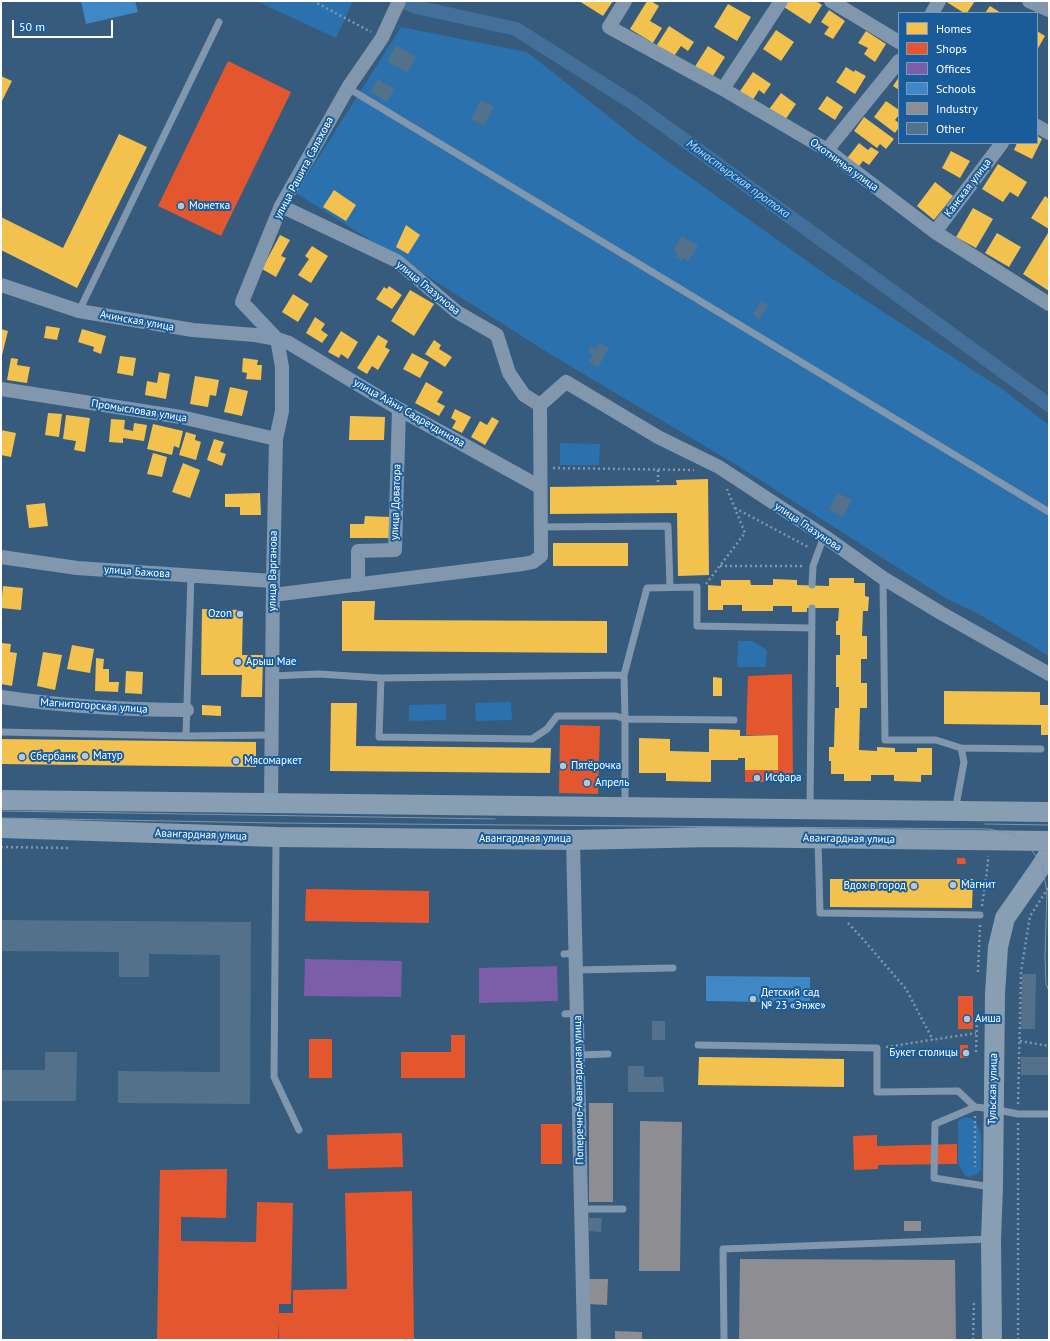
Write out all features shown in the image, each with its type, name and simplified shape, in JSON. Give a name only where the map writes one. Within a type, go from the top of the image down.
[{"type":"main road","points":[[1,800],[1049,812]]},
{"type":"main road","name":"Авангардная улица","points":[[1,828],[276,837],[573,840],[713,837],[1049,842]]},
{"type":"main road","name":"Тульская улица","points":[[992,1340],[991,1239],[993,1187],[984,1108],[998,948],[1005,918],[1042,866],[1049,853]]},
{"type":"street","name":"улица Рашита Салахова","points":[[277,339],[242,302],[282,206],[349,86],[382,38],[399,1]]},
{"type":"street","name":"Охотничья улица","points":[[625,1],[609,27],[723,89],[827,150],[935,232],[1049,304]]},
{"type":"street","points":[[723,89],[781,1]]},
{"type":"street","points":[[831,1],[898,41]]},
{"type":"street","points":[[933,12],[939,1]]},
{"type":"street","points":[[1029,1],[1049,10]]},
{"type":"street","points":[[827,150],[898,62]]},
{"type":"street","points":[[1038,127],[1049,134]]},
{"type":"street","name":"Канская улица","points":[[935,232],[1001,144]]},
{"type":"street","name":"улица Глазунова","points":[[282,206],[397,262],[457,312],[497,335],[508,373],[524,395],[540,406],[566,382],[658,437],[718,467],[824,536],[883,578],[941,613],[1049,674]]},
{"type":"street","name":"Ачинская улица","points":[[1,286],[79,311],[193,330],[255,335],[277,339]]},
{"type":"street","name":"улица Айни Садретдинова","points":[[277,339],[302,350],[399,409],[540,487]]},
{"type":"street","name":"улица Варганова","points":[[271,804],[272,595],[276,439],[282,411],[282,367],[277,339]]},
{"type":"street","name":"Промысловая улица","points":[[1,389],[181,417],[276,439]]},
{"type":"street","points":[[272,595],[533,562],[540,556],[540,406]]},
{"type":"street","name":"улица Доватора","points":[[358,585],[358,552],[395,550],[399,409]]},
{"type":"street","name":"улица Бажова","points":[[1,557],[76,568],[273,581]]},
{"type":"street","name":"Магнитогорская улица","points":[[1,697],[36,702],[139,710],[187,710]]},
{"type":"street","name":"Поперечно-Авангардная улица","points":[[573,840],[570,954],[576,970],[571,1014],[578,1055],[584,1340]]},
{"type":"lane","points":[[79,311],[219,22]]},
{"type":"lane","points":[[349,86],[353,91],[367,100],[1049,512]]},
{"type":"lane","points":[[541,527],[668,526],[670,587]]},
{"type":"lane","points":[[812,585],[813,566],[824,536]]},
{"type":"lane","points":[[186,736],[191,575]]},
{"type":"lane","points":[[883,578],[885,740],[936,740],[961,748],[1041,749]]},
{"type":"lane","points":[[625,807],[624,675],[647,588],[697,587],[697,626],[812,628]]},
{"type":"lane","points":[[810,809],[812,608]]},
{"type":"lane","points":[[272,676],[319,674],[381,678],[624,675]]},
{"type":"lane","points":[[381,678],[379,737],[532,739],[547,729],[558,716],[616,716],[625,719],[734,720]]},
{"type":"lane","points":[[1,732],[186,736],[272,735]]},
{"type":"lane","points":[[957,811],[957,800],[964,762],[961,748]]},
{"type":"lane","points":[[276,837],[274,1077],[299,1130]]},
{"type":"lane","points":[[818,838],[820,913],[980,915]]},
{"type":"lane","points":[[576,970],[673,968]]},
{"type":"lane","points":[[698,1045],[877,1048],[877,1092],[958,1091],[984,1108],[1018,1114],[1049,1114]]},
{"type":"lane","points":[[578,1055],[608,1054]]},
{"type":"lane","points":[[984,1108],[935,1124],[934,1178],[993,1187]]},
{"type":"lane","points":[[581,1209],[623,1209]]},
{"type":"lane","points":[[724,1340],[723,1249],[991,1239]]},
{"type":"path","points":[[313,1],[382,38]]},
{"type":"path","points":[[541,468],[695,470]]},
{"type":"path","points":[[658,470],[658,485]]},
{"type":"path","points":[[697,596],[745,533],[725,486]]},
{"type":"path","points":[[735,508],[818,553]]},
{"type":"path","points":[[720,566],[813,566]]},
{"type":"path","points":[[838,913],[862,938],[906,989],[933,1040]]},
{"type":"path","points":[[877,1048],[976,1033]]},
{"type":"path","points":[[1020,1041],[1049,1046]]},
{"type":"shaded area","points":[[256,1],[353,1],[336,38]]},
{"type":"shaded area","points":[[401,27],[527,52],[637,139],[825,274],[1002,389],[1049,425],[1049,656],[977,613],[947,599],[735,464],[550,354],[296,193]]},
{"type":"shaded area","points":[[560,443],[600,444],[599,465],[560,465]]},
{"type":"shaded area","points":[[738,641],[752,641],[767,650],[766,667],[737,667]]},
{"type":"shaded area","points":[[511,702],[512,720],[476,721],[475,703]]},
{"type":"shaded area","points":[[446,704],[446,720],[409,721],[409,705]]},
{"type":"shaded area","points":[[967,1117],[977,1124],[980,1131],[982,1147],[981,1170],[977,1174],[969,1177],[965,1175],[958,1164],[958,1121]]},
{"type":"building: Homes","points":[[579,1],[613,1],[603,16]]},
{"type":"building: Homes","points":[[647,1],[651,1],[659,6],[650,21],[662,28],[653,43],[630,29]]},
{"type":"building: Homes","points":[[788,1],[816,1],[822,5],[810,24],[784,7]]},
{"type":"building: Homes","points":[[945,1],[975,1],[968,12],[962,12]]},
{"type":"building: Homes","points":[[728,4],[751,17],[737,41],[714,27]]},
{"type":"building: Homes","points":[[990,6],[999,12],[986,12]]},
{"type":"building: Homes","points":[[829,10],[845,21],[833,39],[824,34],[829,27],[821,22]]},
{"type":"building: Homes","points":[[669,26],[694,42],[688,51],[681,46],[672,59],[655,48]]},
{"type":"building: Homes","points":[[776,30],[794,42],[781,61],[763,49]]},
{"type":"building: Homes","points":[[866,31],[886,44],[875,62],[864,54],[868,48],[858,43]]},
{"type":"building: Homes","points":[[1038,32],[1045,36],[1038,48]]},
{"type":"building: Homes","points":[[708,46],[725,57],[711,79],[694,68]]},
{"type":"building: Homes","points":[[846,67],[854,72],[855,70],[866,76],[855,94],[836,82]]},
{"type":"building: Homes","points":[[753,72],[771,84],[764,94],[759,90],[751,103],[738,94]]},
{"type":"building: Homes","points":[[1,76],[12,81],[1,103]]},
{"type":"building: Homes","points":[[898,78],[898,89],[893,86]]},
{"type":"building: Homes","points":[[781,93],[796,104],[783,123],[767,112]]},
{"type":"building: Homes","points":[[827,96],[843,107],[835,120],[818,109]]},
{"type":"building: Homes","points":[[886,101],[898,109],[898,116],[895,120],[898,122],[898,128],[895,133],[874,117]]},
{"type":"building: Homes","points":[[864,117],[894,139],[886,149],[880,144],[877,148],[854,131]]},
{"type":"building: Homes","points":[[119,134],[147,147],[77,288],[1,250],[1,217],[63,248]]},
{"type":"building: Homes","points":[[1038,137],[1042,139],[1032,159],[1014,150],[1017,144],[1038,144]]},
{"type":"building: Homes","points":[[859,143],[868,150],[871,147],[879,152],[869,165],[863,161],[856,170],[845,161]]},
{"type":"building: Homes","points":[[951,151],[970,161],[960,178],[942,168]]},
{"type":"building: Homes","points":[[998,164],[1027,182],[1018,197],[1010,192],[1003,202],[982,189]]},
{"type":"building: Homes","points":[[935,182],[953,196],[934,220],[917,206]]},
{"type":"building: Homes","points":[[334,190],[356,205],[346,221],[323,207]]},
{"type":"building: Homes","points":[[1045,196],[1049,199],[1049,229],[1031,218]]},
{"type":"building: Homes","points":[[973,208],[993,219],[976,248],[956,237]]},
{"type":"building: Homes","points":[[406,225],[420,235],[408,254],[396,247]]},
{"type":"building: Homes","points":[[997,233],[1021,247],[1009,267],[985,253]]},
{"type":"building: Homes","points":[[1049,233],[1049,291],[1023,274]]},
{"type":"building: Homes","points":[[280,235],[290,240],[281,256],[286,258],[276,277],[262,269]]},
{"type":"building: Homes","points":[[312,246],[328,256],[311,283],[298,275],[309,259],[305,256]]},
{"type":"building: Homes","points":[[389,286],[402,295],[392,309],[376,299],[384,287],[387,289]]},
{"type":"building: Homes","points":[[410,290],[434,304],[414,336],[391,321]]},
{"type":"building: Homes","points":[[293,294],[309,304],[298,322],[282,312]]},
{"type":"building: Homes","points":[[315,317],[325,324],[321,330],[328,335],[322,343],[306,333]]},
{"type":"building: Homes","points":[[46,326],[60,328],[57,340],[44,338]]},
{"type":"building: Homes","points":[[1,329],[8,331],[2,355],[1,355]]},
{"type":"building: Homes","points":[[82,329],[106,336],[101,354],[93,351],[94,347],[78,342]]},
{"type":"building: Homes","points":[[341,331],[358,342],[348,359],[341,354],[339,358],[328,352]]},
{"type":"building: Homes","points":[[378,335],[388,341],[385,347],[390,350],[378,370],[372,366],[367,374],[357,368]]},
{"type":"building: Homes","points":[[434,340],[441,345],[439,349],[452,357],[445,367],[425,354]]},
{"type":"building: Homes","points":[[412,353],[429,362],[420,378],[403,369]]},
{"type":"building: Homes","points":[[120,356],[136,358],[133,376],[117,373]]},
{"type":"building: Homes","points":[[11,358],[18,359],[17,365],[30,367],[27,383],[7,380]]},
{"type":"building: Homes","points":[[243,358],[258,360],[257,365],[262,365],[261,380],[246,379],[247,373],[242,372]]},
{"type":"building: Homes","points":[[159,372],[170,374],[166,399],[145,395],[147,381],[157,383]]},
{"type":"building: Homes","points":[[195,376],[219,380],[216,396],[210,395],[208,407],[190,404]]},
{"type":"building: Homes","points":[[426,382],[443,392],[437,402],[445,406],[439,416],[415,403]]},
{"type":"building: Homes","points":[[230,387],[248,391],[242,416],[224,412]]},
{"type":"building: Homes","points":[[455,409],[471,417],[462,433],[452,428],[456,421],[451,418]]},
{"type":"building: Homes","points":[[48,413],[62,414],[59,437],[45,435]]},
{"type":"building: Homes","points":[[66,415],[90,418],[85,452],[74,450],[76,441],[63,439]]},
{"type":"building: Homes","points":[[350,416],[385,417],[384,440],[349,440]]},
{"type":"building: Homes","points":[[492,417],[499,421],[485,445],[471,437],[480,421],[487,425]]},
{"type":"building: Homes","points":[[111,419],[125,420],[124,429],[133,431],[134,423],[147,425],[144,441],[123,438],[123,443],[109,442]]},
{"type":"building: Homes","points":[[153,424],[183,431],[179,448],[174,446],[172,455],[147,449]]},
{"type":"building: Homes","points":[[1,430],[16,433],[11,457],[1,455]]},
{"type":"building: Homes","points":[[186,432],[196,435],[195,440],[201,442],[196,460],[179,455]]},
{"type":"building: Homes","points":[[214,439],[224,442],[220,452],[226,454],[222,466],[207,460]]},
{"type":"building: Homes","points":[[153,453],[167,457],[162,477],[147,474]]},
{"type":"building: Homes","points":[[183,463],[200,470],[190,498],[172,492]]},
{"type":"building: Homes","points":[[708,479],[709,575],[678,576],[677,513],[550,514],[550,487],[677,485],[676,480]]},
{"type":"building: Homes","points":[[260,493],[261,515],[240,515],[240,507],[225,507],[225,494]]},
{"type":"building: Homes","points":[[45,503],[48,526],[29,528],[26,505]]},
{"type":"building: Homes","points":[[365,516],[391,517],[390,538],[350,538],[350,524],[364,524]]},
{"type":"building: Homes","points":[[553,543],[628,543],[628,566],[553,566]]},
{"type":"building: Homes","points":[[829,578],[854,578],[854,583],[865,583],[865,596],[869,597],[868,611],[863,611],[862,636],[867,636],[867,659],[861,659],[861,683],[867,683],[867,708],[860,708],[859,750],[877,751],[877,747],[895,748],[895,752],[917,752],[917,748],[932,748],[932,775],[921,775],[921,782],[894,781],[894,775],[871,775],[871,781],[844,781],[844,774],[831,774],[829,747],[834,747],[835,708],[839,708],[839,687],[836,687],[836,655],[840,655],[840,635],[836,635],[836,621],[838,621],[839,608],[807,608],[807,612],[792,612],[792,606],[773,606],[773,611],[742,611],[742,605],[723,605],[723,610],[708,610],[708,585],[721,586],[721,580],[750,580],[751,585],[773,585],[773,579],[797,580],[797,585],[829,586]]},
{"type":"building: Homes","points":[[3,586],[23,588],[21,610],[1,608]]},
{"type":"building: Homes","points":[[342,601],[375,601],[374,620],[607,621],[607,653],[342,651]]},
{"type":"building: Homes","points":[[202,609],[243,610],[242,655],[263,655],[262,697],[241,697],[242,675],[201,675]]},
{"type":"building: Homes","points":[[1,643],[11,644],[10,652],[17,653],[12,686],[1,684]]},
{"type":"building: Homes","points":[[72,645],[94,649],[90,673],[67,669]]},
{"type":"building: Homes","points":[[43,652],[62,655],[55,690],[37,686]]},
{"type":"building: Homes","points":[[96,658],[104,659],[103,669],[109,669],[109,682],[119,682],[118,692],[95,691]]},
{"type":"building: Homes","points":[[126,671],[143,672],[142,694],[125,693]]},
{"type":"building: Homes","points":[[713,677],[722,678],[722,696],[713,696]]},
{"type":"building: Homes","points":[[944,691],[1040,692],[1040,705],[1049,705],[1049,735],[1041,735],[1041,725],[944,724]]},
{"type":"building: Homes","points":[[331,703],[357,703],[356,746],[551,748],[550,773],[330,771]]},
{"type":"building: Homes","points":[[202,705],[221,706],[221,716],[202,715]]},
{"type":"building: Homes","points":[[709,729],[740,730],[740,736],[778,735],[778,770],[745,770],[745,758],[738,758],[738,760],[711,760],[711,782],[666,781],[666,773],[639,773],[639,738],[670,739],[670,751],[709,752]]},
{"type":"building: Homes","points":[[1,739],[256,742],[256,767],[1,764]]},
{"type":"building: Homes","points":[[830,879],[973,879],[972,908],[830,907]]},
{"type":"building: Homes","points":[[699,1057],[844,1059],[844,1087],[698,1085]]},
{"type":"building: Shops","points":[[228,61],[291,92],[221,236],[158,206]]},
{"type":"building: Shops","points":[[792,674],[793,782],[745,782],[745,770],[778,770],[778,735],[746,735],[748,676]]},
{"type":"building: Shops","points":[[560,725],[600,726],[598,794],[559,793]]},
{"type":"building: Shops","points":[[957,858],[965,858],[966,864],[957,864]]},
{"type":"building: Shops","points":[[306,889],[429,891],[429,923],[305,921]]},
{"type":"building: Shops","points":[[958,996],[973,996],[973,1029],[958,1029]]},
{"type":"building: Shops","points":[[451,1035],[465,1035],[465,1078],[401,1078],[401,1052],[451,1052]]},
{"type":"building: Shops","points":[[309,1039],[332,1039],[332,1078],[309,1078]]},
{"type":"building: Shops","points":[[960,1045],[968,1045],[968,1058],[960,1058]]},
{"type":"building: Shops","points":[[541,1124],[562,1124],[562,1164],[541,1164]]},
{"type":"building: Shops","points":[[402,1133],[403,1167],[328,1169],[327,1135]]},
{"type":"building: Shops","points":[[877,1135],[877,1146],[957,1144],[957,1164],[878,1165],[878,1169],[854,1170],[853,1136]]},
{"type":"building: Shops","points":[[227,1169],[226,1218],[181,1217],[181,1241],[256,1242],[257,1202],[293,1203],[291,1304],[279,1304],[279,1313],[293,1313],[293,1290],[347,1289],[345,1193],[412,1191],[414,1340],[279,1340],[279,1322],[278,1340],[157,1340],[160,1170]]},
{"type":"building: Offices","points":[[305,959],[402,961],[401,997],[304,996]]},
{"type":"building: Offices","points":[[557,966],[558,1001],[479,1003],[479,968]]},
{"type":"building: Schools","points":[[81,1],[135,1],[138,12],[86,24]]},
{"type":"building: Schools","points":[[706,976],[810,977],[810,1003],[706,1001]]},
{"type":"building: Industry","points":[[589,1103],[613,1103],[613,1202],[589,1202]]},
{"type":"building: Industry","points":[[640,1121],[682,1122],[680,1271],[639,1271]]},
{"type":"building: Industry","points":[[904,1221],[921,1221],[921,1231],[904,1231]]},
{"type":"building: Industry","points":[[740,1259],[955,1260],[956,1340],[739,1340]]},
{"type":"building: Industry","points":[[589,1279],[608,1279],[607,1305],[588,1304]]},
{"type":"building: Industry","points":[[615,1331],[642,1332],[642,1340],[615,1340]]},
{"type":"building: Other","points":[[396,45],[416,57],[407,73],[387,61]]},
{"type":"building: Other","points":[[378,79],[394,89],[387,102],[370,92]]},
{"type":"building: Other","points":[[481,100],[494,107],[484,126],[471,119]]},
{"type":"building: Other","points":[[682,236],[698,246],[688,261],[683,258],[681,261],[675,257],[678,253],[673,250]]},
{"type":"building: Other","points":[[762,301],[768,305],[759,319],[753,314]]},
{"type":"building: Other","points":[[600,343],[609,348],[598,367],[589,361],[593,354],[588,352],[591,346],[596,349]]},
{"type":"building: Other","points":[[838,493],[852,500],[843,517],[829,510]]},
{"type":"building: Other","points":[[1,920],[251,922],[250,1104],[118,1103],[118,1071],[220,1072],[220,955],[149,954],[149,977],[119,977],[119,952],[1,951]]},
{"type":"building: Other","points":[[1022,974],[1036,974],[1035,1029],[1021,1029]]},
{"type":"building: Other","points":[[652,1021],[665,1021],[665,1040],[652,1040]]},
{"type":"building: Other","points":[[45,1052],[77,1052],[76,1101],[1,1101],[1,1070],[45,1070]]},
{"type":"building: Other","points":[[1021,1057],[1048,1057],[1048,1075],[1021,1075]]},
{"type":"building: Other","points":[[628,1066],[644,1066],[644,1077],[663,1077],[664,1092],[628,1092]]},
{"type":"building: Other","points":[[589,1218],[602,1218],[601,1232],[589,1231]]},
{"type":"waterway","name":"Монастырская протока","points":[[402,1],[416,7],[516,29],[636,105],[1049,405]]},
{"type":"tram line","points":[[1,811],[495,819]]},
{"type":"tram line","points":[[1,818],[277,823],[989,829],[1013,834],[1023,841],[1042,865],[1047,892],[1045,957],[1046,984],[1049,991]]},
{"type":"tram line","points":[[985,824],[1049,825]]},
{"type":"place","name":"Монетка","points":[[181,206]]},
{"type":"place","name":"Ozon","points":[[240,614]]},
{"type":"place","name":"Арыш Мае","points":[[238,662]]},
{"type":"place","name":"Матур","points":[[85,756]]},
{"type":"place","name":"Сбербанк","points":[[22,757]]},
{"type":"place","name":"Мясомаркет","points":[[236,761]]},
{"type":"place","name":"Пятёрочка","points":[[563,766]]},
{"type":"place","name":"Исфара","points":[[757,778]]},
{"type":"place","name":"Апрель","points":[[587,783]]},
{"type":"place","name":"Магнит","points":[[953,885]]},
{"type":"place","name":"Вдох в город","points":[[914,886]]},
{"type":"place","name":"Детский сад № 23 «Энже»","points":[[753,999]]},
{"type":"place","name":"Аиша","points":[[967,1019]]},
{"type":"place","name":"Букет столицы","points":[[966,1053]]}]
